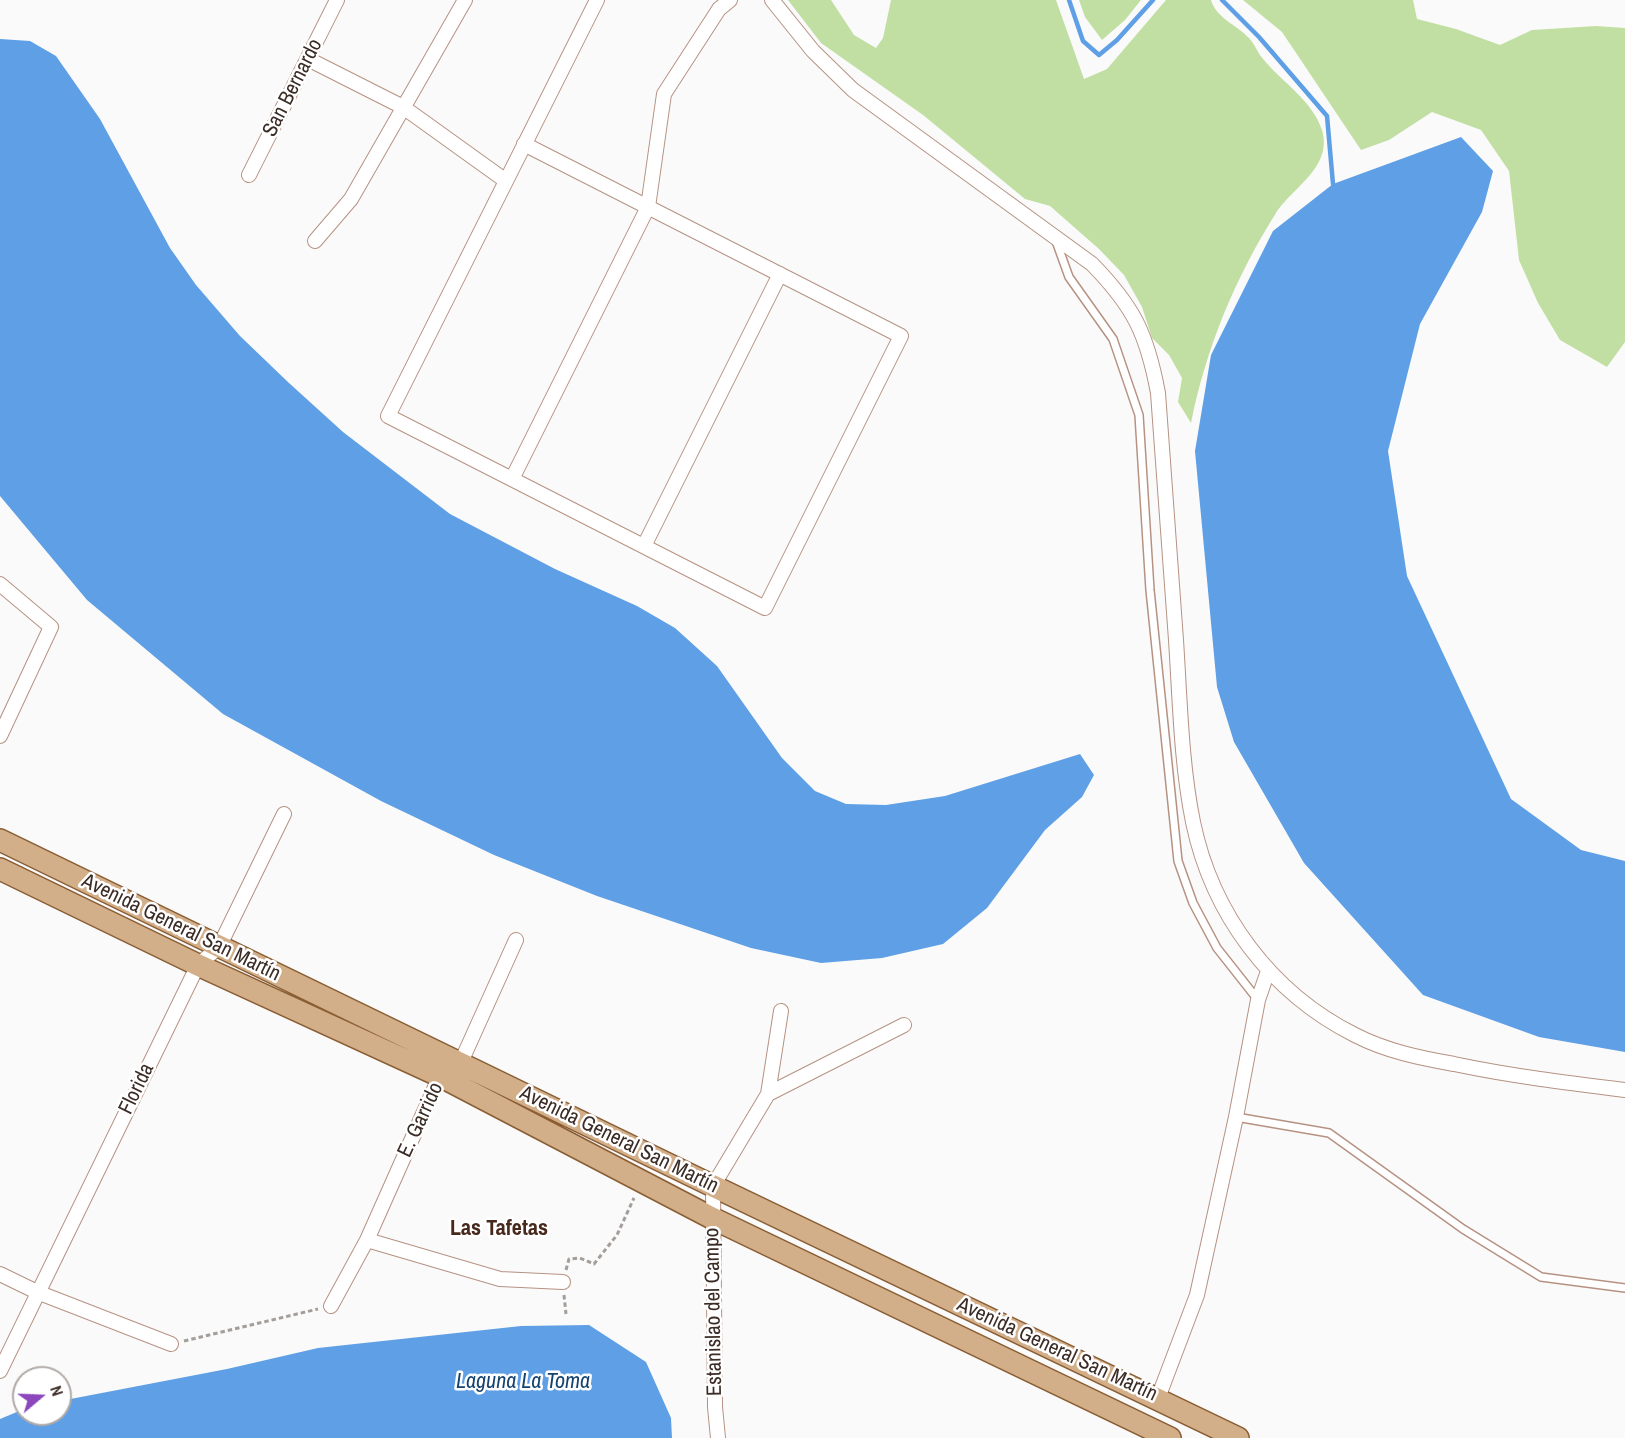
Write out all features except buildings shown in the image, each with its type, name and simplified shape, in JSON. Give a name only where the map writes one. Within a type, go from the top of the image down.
[{"type":"main road","name":"Avenida General San Martín","points":[[0,840],[713,1186],[1158,1398],[1230,1436]]},
{"type":"main road","name":"Avenida General San Martín","points":[[0,869],[198,965],[441,1076],[712,1218],[1170,1438]]},
{"type":"street","name":"San Bernardo","points":[[249,175],[337,0]]},
{"type":"street","points":[[315,241],[351,199],[465,0]]},
{"type":"street","points":[[524,144],[901,336],[765,608],[388,416],[524,144],[597,0]]},
{"type":"street","points":[[512,479],[648,207],[664,94],[719,9],[730,0]]},
{"type":"street","points":[[772,0],[813,51],[853,90],[1092,264],[1118,291],[1138,323],[1151,356],[1158,393],[1184,755],[1193,822],[1206,868],[1225,911],[1268,970],[1305,1006],[1356,1036],[1405,1054],[1509,1076],[1625,1090]]},
{"type":"street","points":[[308,59],[403,107],[506,181]]},
{"type":"street","points":[[644,546],[780,274]]},
{"type":"street","points":[[0,584],[51,627],[0,736]]},
{"type":"street","name":"Florida","points":[[0,1371],[198,965],[219,947],[284,814]]},
{"type":"street","name":"E. Garrido","points":[[331,1306],[367,1240],[441,1076],[461,1062],[516,940]]},
{"type":"street","points":[[1158,1398],[1197,1295],[1236,1117],[1257,1000],[1268,970]]},
{"type":"street","name":"Estanislao del Campo","points":[[718,1438],[713,1186],[768,1094],[781,1011]]},
{"type":"street","points":[[768,1094],[904,1025]]},
{"type":"street","points":[[367,1240],[500,1279],[563,1282]]},
{"type":"street","points":[[0,1274],[37,1292],[171,1344]]},
{"type":"lane","points":[[1054,237],[1069,277],[1113,339],[1139,415],[1150,590],[1178,861],[1193,903],[1217,948],[1257,1000]]},
{"type":"lane","points":[[1236,1117],[1329,1133],[1463,1229],[1541,1277],[1625,1288]]},
{"type":"path","points":[[566,1314],[563,1282],[569,1259],[580,1258],[594,1264],[617,1234],[642,1181]]},
{"type":"path","points":[[171,1344],[331,1306]]},
{"type":"green space","points":[[788,0],[831,0],[854,35],[876,48],[883,38],[891,0],[1056,0],[1084,79],[1107,69],[1166,0],[1211,0],[1222,17],[1249,38],[1262,58],[1311,110],[1322,130],[1324,143],[1317,166],[1276,213],[1235,288],[1205,368],[1191,423],[1178,402],[1182,378],[1169,355],[1152,338],[1142,307],[1124,275],[1099,249],[1050,206],[1025,199],[923,115],[821,43]]},
{"type":"green space","points":[[1079,0],[1141,0],[1125,20],[1102,40],[1085,17]]},
{"type":"green space","points":[[1243,0],[1413,0],[1417,19],[1456,29],[1500,45],[1532,30],[1596,26],[1625,28],[1625,342],[1607,367],[1560,340],[1538,303],[1519,260],[1509,171],[1481,130],[1432,112],[1389,140],[1361,150],[1282,32]]},
{"type":"water","points":[[0,39],[30,41],[56,56],[100,119],[170,248],[196,285],[240,336],[289,383],[343,432],[450,514],[555,569],[637,606],[675,628],[717,666],[782,758],[815,791],[846,804],[886,805],[945,796],[1080,754],[1094,775],[1082,797],[1045,830],[987,908],[943,944],[882,958],[821,963],[751,948],[597,896],[494,855],[381,801],[223,714],[87,600],[0,496]]},
{"type":"water","points":[[1461,137],[1493,171],[1482,212],[1420,324],[1388,451],[1407,576],[1511,799],[1581,850],[1625,861],[1625,1052],[1539,1037],[1423,995],[1304,863],[1234,742],[1217,687],[1195,451],[1211,355],[1273,231],[1333,184]]},
{"type":"water","name":"Laguna La Toma","points":[[589,1325],[646,1362],[671,1418],[672,1438],[0,1438],[0,1419],[12,1414],[12,1426],[72,1426],[72,1399],[227,1369],[318,1348],[521,1326]]},
{"type":"waterway","points":[[1069,0],[1083,41],[1099,55],[1117,40],[1153,0]]},
{"type":"waterway","points":[[1222,0],[1259,37],[1327,116],[1333,184]]},
{"type":"district","name":"Las Tafetas","points":[[499,1229]]}]
